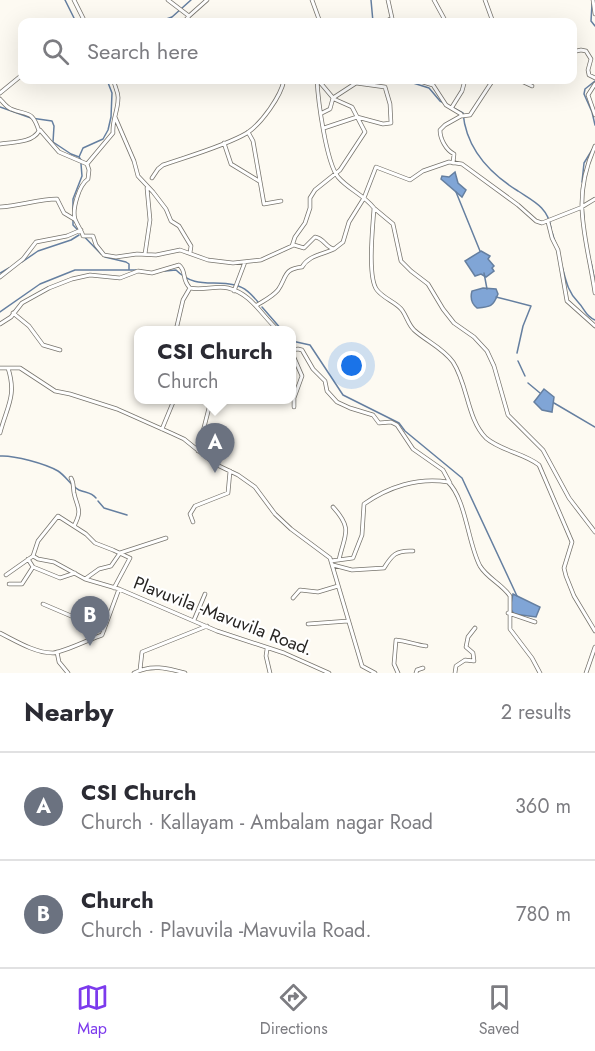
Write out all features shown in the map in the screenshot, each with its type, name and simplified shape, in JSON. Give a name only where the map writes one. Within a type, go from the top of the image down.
[{"type":"street","points":[[74,0],[83,18]]},
{"type":"street","points":[[168,0],[189,16],[207,0]]},
{"type":"street","points":[[312,0],[319,18]]},
{"type":"street","points":[[388,0],[391,18]]},
{"type":"street","points":[[434,0],[444,18]]},
{"type":"street","points":[[485,0],[492,18]]},
{"type":"street","points":[[593,0],[595,14]]},
{"type":"street","points":[[577,51],[582,50],[589,56],[588,70],[595,78]]},
{"type":"street","points":[[0,93],[18,78]]},
{"type":"street","points":[[87,164],[113,132],[118,98],[115,84]]},
{"type":"street","points":[[152,178],[164,165],[248,132],[277,98],[283,84]]},
{"type":"street","points":[[317,84],[324,128],[336,174],[393,224],[401,261],[428,284],[454,323],[474,337],[487,351],[494,366],[508,415],[543,450],[569,498],[595,532]]},
{"type":"street","points":[[292,246],[294,237],[305,223],[310,208],[310,198],[322,183],[336,174],[365,132],[350,106],[333,98],[321,84]]},
{"type":"street","points":[[322,113],[330,109],[333,98],[354,84]]},
{"type":"street","points":[[324,128],[357,117],[383,124],[391,123],[390,104],[385,87],[363,84]]},
{"type":"street","points":[[427,84],[433,86],[446,105],[460,112],[460,116]]},
{"type":"street","points":[[452,108],[464,84]]},
{"type":"street","points":[[453,163],[454,153],[449,151],[442,141],[440,130],[460,116],[470,115],[490,84]]},
{"type":"street","points":[[528,84],[532,86]]},
{"type":"street","points":[[595,84],[588,95],[595,115]]},
{"type":"street","points":[[0,99],[8,108],[29,113],[39,129],[59,152],[87,164]]},
{"type":"street","points":[[115,117],[138,176],[166,210],[171,221],[179,226],[191,246],[190,253]]},
{"type":"street","points":[[0,144],[29,139],[37,135],[39,129]]},
{"type":"street","points":[[248,132],[253,141],[264,204],[281,201]]},
{"type":"street","points":[[224,143],[231,164],[261,182]]},
{"type":"street","points":[[595,146],[585,171],[581,208],[583,236],[595,293]]},
{"type":"street","points":[[257,305],[271,297],[279,288],[285,274],[293,268],[302,267],[306,260],[334,249],[343,242],[349,222],[364,198],[376,166],[410,180],[423,171],[449,162],[462,164],[536,221],[544,223],[581,208],[595,199]]},
{"type":"street","points":[[75,220],[77,196],[84,181],[88,179],[87,164]]},
{"type":"street","points":[[145,254],[150,220],[147,187]]},
{"type":"street","points":[[0,207],[57,199],[64,213],[75,220],[83,236],[93,236],[98,247],[106,255],[123,258],[180,250],[219,262],[261,260],[292,246],[298,245],[304,248],[317,237],[334,249]]},
{"type":"street","points":[[374,208],[371,238],[375,287],[401,309],[414,330],[453,362],[480,430],[495,444],[539,465],[572,542],[564,568],[566,576],[574,596],[595,631]]},
{"type":"street","points":[[549,221],[552,238],[558,250],[567,301],[595,326]]},
{"type":"street","points":[[0,277],[23,259],[36,242],[67,236],[81,230]]},
{"type":"street","points":[[234,291],[246,261]]},
{"type":"street","points":[[0,324],[11,317],[22,303],[49,288],[72,279],[90,275],[120,278],[138,271],[152,273],[179,265],[184,270],[184,280],[189,287],[201,290],[228,288],[251,299],[275,326]]},
{"type":"street","points":[[177,326],[183,300],[189,287]]},
{"type":"street","points":[[13,313],[29,326],[43,345],[60,350]]},
{"type":"street","points":[[296,351],[302,350],[313,369],[325,381],[327,391],[337,402],[374,416],[379,423],[391,422],[397,425],[412,449],[443,470],[459,501],[480,565],[510,596],[508,613],[510,629],[532,658],[540,673]]},
{"type":"street","points":[[296,363],[302,376],[296,392]]},
{"type":"street","points":[[0,368],[20,368],[55,391],[117,409],[184,439],[215,464],[255,487],[276,514],[318,548],[332,563],[352,570],[384,568],[392,556],[402,550],[413,551]]},
{"type":"street","points":[[0,434],[11,400],[13,384],[8,368]]},
{"type":"street","points":[[162,429],[172,404]]},
{"type":"street","points":[[198,451],[210,404]]},
{"type":"street","points":[[193,522],[190,514],[195,506],[228,493],[230,471]]},
{"type":"street","points":[[71,478],[80,516],[74,526]]},
{"type":"street","points":[[332,563],[353,558],[362,535],[364,504],[381,493],[417,482],[435,480],[451,484]]},
{"type":"street","points":[[333,507],[343,520],[347,534],[339,560]]},
{"type":"street","points":[[6,575],[33,556],[38,541],[58,516],[86,534],[94,543],[130,559],[114,588]]},
{"type":"street","points":[[85,579],[99,569],[111,566],[120,553],[166,538]]},
{"type":"street","points":[[33,556],[54,562],[85,579],[119,589]]},
{"type":"street","points":[[28,559],[33,567],[60,578],[75,573]]},
{"type":"street","points":[[332,563],[362,666],[375,673]]},
{"type":"street","points":[[9,584],[22,584],[33,567]]},
{"type":"street","points":[[293,598],[300,590],[318,592],[338,586]]},
{"type":"street","name":"Plavuvila -Mavuvila Road.","points":[[104,630],[119,589],[207,626],[284,653],[329,673]]},
{"type":"street","points":[[194,620],[205,594]]},
{"type":"street","points":[[0,633],[39,651],[56,653],[102,635],[104,630],[43,604]]},
{"type":"street","points":[[508,613],[535,622]]},
{"type":"street","points":[[308,624],[349,621]]},
{"type":"street","points":[[141,670],[142,652],[207,626]]},
{"type":"street","points":[[455,673],[456,666],[465,660],[474,661],[473,653],[466,647],[466,644],[475,628]]},
{"type":"street","points":[[398,673],[394,664],[396,640],[411,641],[426,646]]},
{"type":"street","points":[[586,673],[595,646]]},
{"type":"street","points":[[268,649],[266,656],[270,673]]},
{"type":"street","points":[[56,653],[59,662],[68,673]]},
{"type":"street","points":[[134,673],[159,667],[185,673]]},
{"type":"street","points":[[416,673],[417,670],[423,668]]},
{"type":"water","points":[[455,172],[458,183],[466,190],[462,197],[441,179],[442,176],[449,177]]},
{"type":"water","points":[[481,251],[490,256],[488,259],[494,266],[492,268],[494,271],[486,277],[481,274],[475,276],[465,261]]},
{"type":"water","points":[[483,288],[496,289],[498,294],[490,306],[477,308],[472,301],[472,291]]},
{"type":"water","points":[[544,389],[554,397],[552,412],[542,410],[534,402]]},
{"type":"water","points":[[513,594],[540,607],[536,617],[514,614],[510,608]]},
{"type":"waterway","points":[[65,0],[74,18]]},
{"type":"waterway","points":[[169,18],[191,0]]},
{"type":"waterway","points":[[371,0],[373,18]]},
{"type":"waterway","points":[[592,4],[591,21],[595,26]]},
{"type":"waterway","points":[[595,81],[585,89],[584,94],[595,125]]},
{"type":"waterway","points":[[81,160],[79,157],[83,148],[103,139],[108,130],[112,93],[109,84]]},
{"type":"waterway","points":[[416,84],[429,88],[440,101],[463,113],[469,137],[481,158],[507,184],[539,205],[547,215],[551,228]]},
{"type":"waterway","points":[[0,107],[31,118],[52,121],[53,142],[79,157]]},
{"type":"waterway","points":[[582,182],[584,163],[592,150]]},
{"type":"waterway","points":[[81,164],[82,176],[73,199],[73,225],[101,254]]},
{"type":"waterway","points":[[456,192],[480,251]]},
{"type":"waterway","points":[[583,206],[584,222]]},
{"type":"waterway","points":[[552,232],[555,242]]},
{"type":"waterway","points":[[22,262],[38,251],[79,235]]},
{"type":"waterway","points":[[105,257],[126,262],[129,264],[129,269]]},
{"type":"waterway","points":[[591,262],[594,277]]},
{"type":"waterway","points":[[562,266],[572,294],[587,314],[595,320]]},
{"type":"waterway","points":[[0,273],[9,268]]},
{"type":"waterway","points":[[0,312],[40,284],[75,270],[136,270]]},
{"type":"waterway","points":[[165,271],[176,270],[197,282],[239,286],[258,302]]},
{"type":"waterway","points":[[484,273],[487,289]]},
{"type":"waterway","points":[[496,297],[531,306],[523,326],[517,353]]},
{"type":"waterway","points":[[262,307],[279,326]]},
{"type":"waterway","points":[[296,342],[310,345],[343,395],[399,423],[405,431],[462,478],[517,596]]},
{"type":"waterway","points":[[518,361],[525,376]]},
{"type":"waterway","points":[[528,383],[540,393]]},
{"type":"waterway","points":[[554,403],[595,427]]},
{"type":"waterway","points":[[0,456],[21,458],[53,468],[76,488],[96,498]]},
{"type":"waterway","points":[[98,501],[104,508],[127,515]]},
{"type":"place","name":"CSI Church","points":[[215,473]]},
{"type":"place","name":"Church","points":[[90,646]]}]
